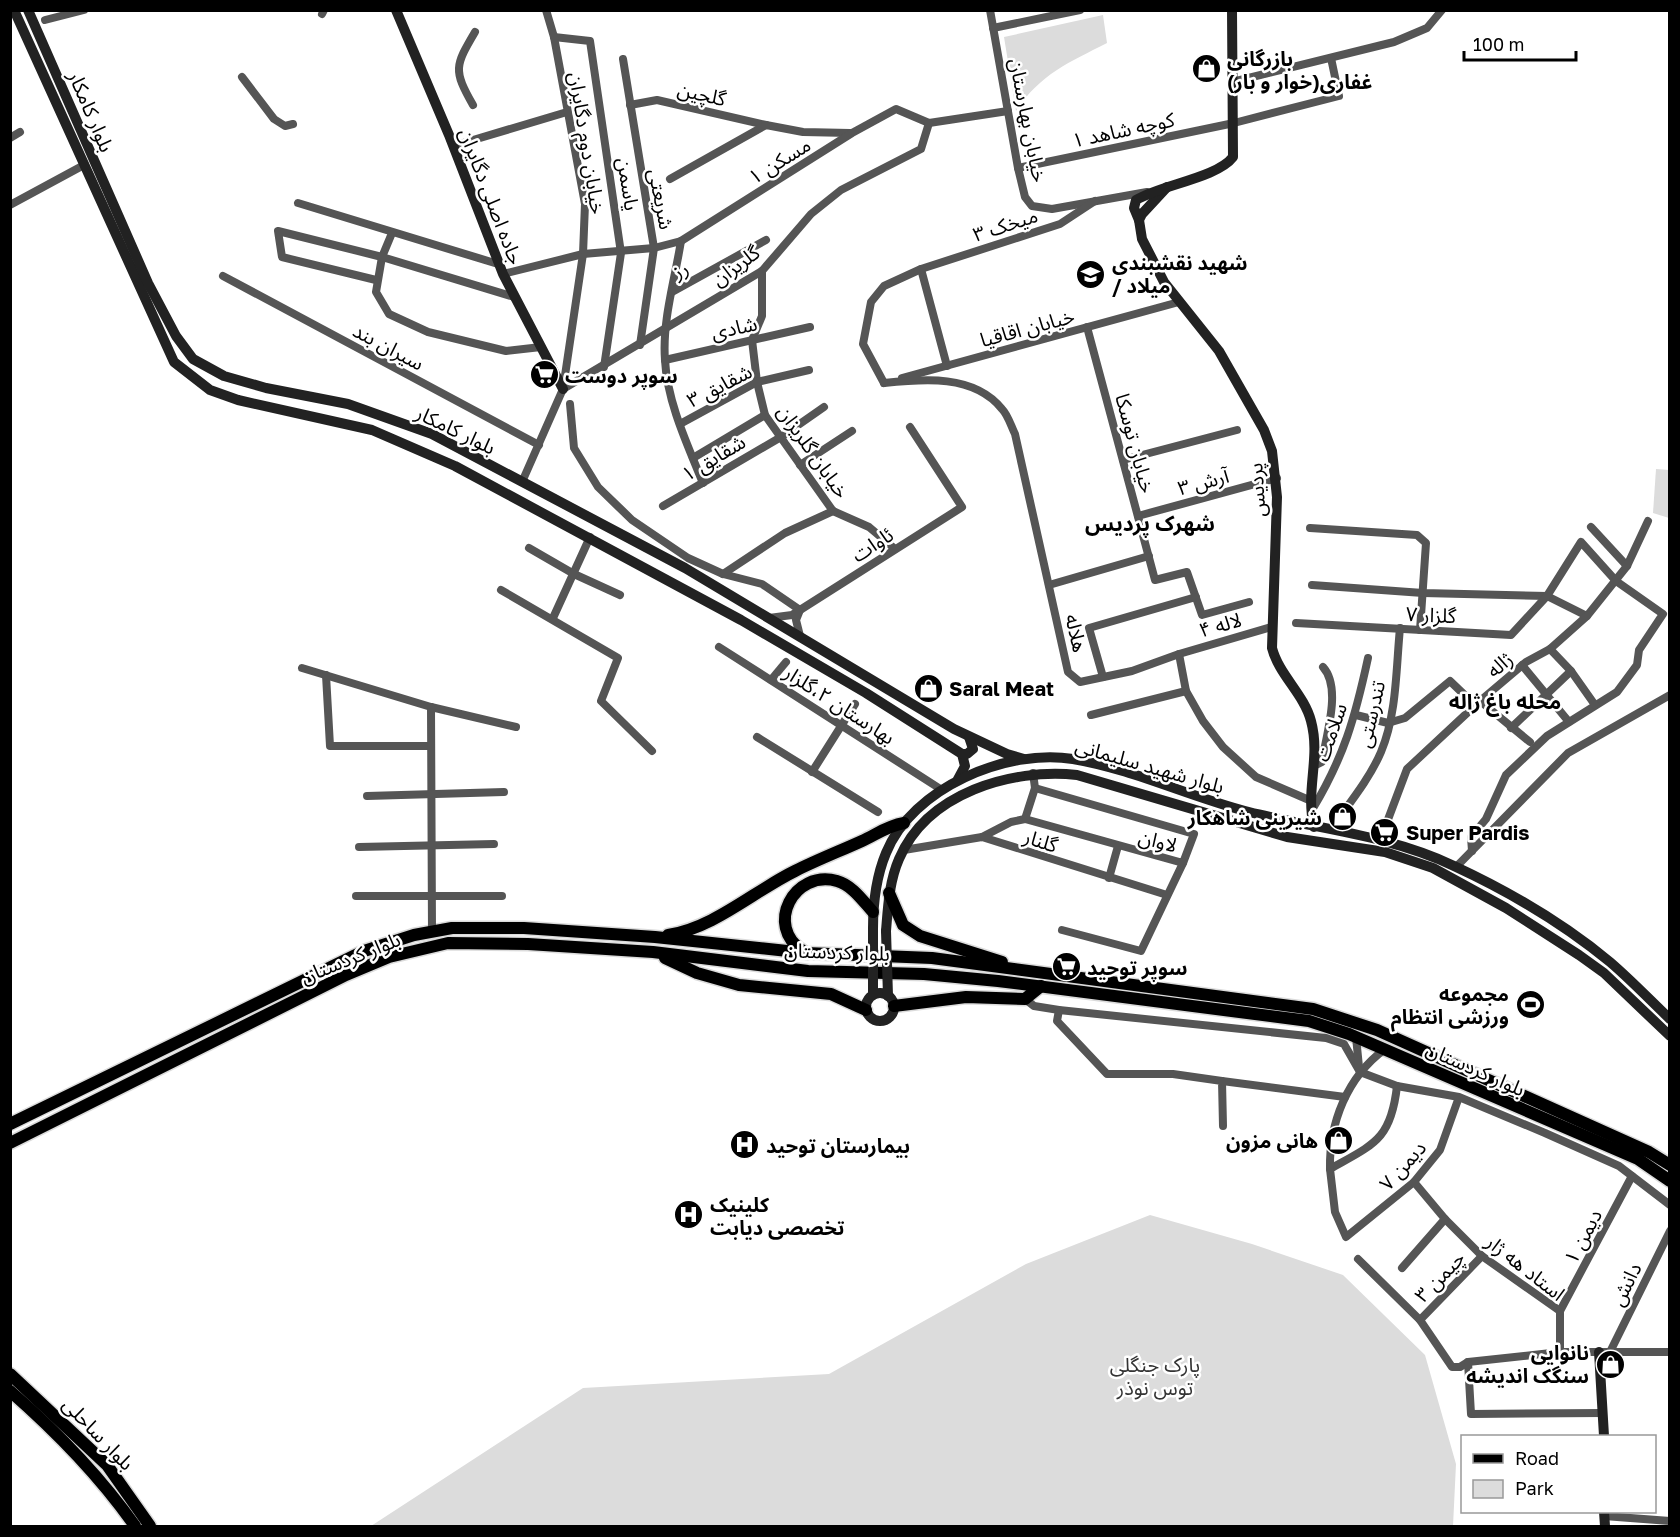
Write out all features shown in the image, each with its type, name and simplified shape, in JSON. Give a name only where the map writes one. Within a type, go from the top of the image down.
[{"type":"main road","name":"بلوار کامکار","points":[[14,10],[174,362],[210,390],[279,411],[372,430],[418,448],[590,537],[749,625],[866,693],[962,754]]},
{"type":"main road","name":"بلوار کامکار","points":[[28,10],[139,262],[176,336],[193,359],[224,376],[266,388],[348,404],[394,418],[432,434],[685,568],[969,737],[1024,759]]},
{"type":"main road","name":"جاده اصلی دگایران","points":[[396,10],[453,146],[500,269],[563,389]]},
{"type":"main road","points":[[1232,10],[1234,123]]},
{"type":"main road","name":"خیابان بهارستان","points":[[1151,191],[1228,163],[1233,157],[1234,123]]},
{"type":"main road","points":[[1138,220],[1146,208],[1167,187]]},
{"type":"main road","points":[[1138,220],[1134,204],[1136,200],[1151,191]]},
{"type":"main road","name":"پردیس","points":[[1138,220],[1142,239],[1156,268],[1179,302],[1226,362],[1264,430],[1272,451],[1277,478],[1276,550],[1271,627],[1274,657],[1311,718],[1315,739],[1309,800],[1314,827]]},
{"type":"main road","points":[[264,407],[269,397],[266,388]]},
{"type":"main road","points":[[279,411],[278,398],[285,392]]},
{"type":"main road","points":[[958,779],[965,766],[962,754],[967,754],[973,749],[969,737]]},
{"type":"main road","name":"بلوار شهید سلیمانی","points":[[873,995],[873,912],[886,851],[904,824],[958,779],[1024,759],[1072,759],[1168,786],[1229,807],[1314,827],[1381,838],[1456,867],[1571,933],[1609,962],[1670,1019]]},
{"type":"main road","name":"بلوار شهید سلیمانی","points":[[891,1001],[886,931],[889,893],[904,850],[914,831],[942,807],[968,793],[1005,778],[1033,773],[1077,775],[1287,837],[1385,852],[1433,868],[1506,908],[1580,955],[1604,973],[1670,1036]]},
{"type":"main road","points":[[1163,801],[1168,786]]},
{"type":"main road","points":[[1180,806],[1184,792]]},
{"type":"main road","points":[[655,937],[687,931],[794,871],[864,840],[889,825],[904,824]]},
{"type":"main road","points":[[806,954],[791,944],[785,928],[786,906],[798,889],[818,881],[837,881],[856,893],[873,912]]},
{"type":"main road","points":[[889,893],[903,925],[920,936],[1023,969]]},
{"type":"main road","name":"بلوار کردستان","points":[[10,1124],[364,951],[452,928],[524,928],[655,937],[806,954],[932,958],[1313,1009],[1356,1022],[1649,1152],[1670,1165]]},
{"type":"main road","name":"بلوار کردستان","points":[[10,1143],[346,975],[389,957],[448,943],[528,944],[653,952],[759,967],[924,974],[1041,986],[1309,1021],[1385,1049],[1638,1159],[1670,1181]]},
{"type":"main road","points":[[653,952],[697,973],[739,985],[831,994],[866,1010],[871,1018],[879,1021],[890,1017],[891,1001]]},
{"type":"main road","points":[[866,1010],[867,1001],[873,995],[881,993],[891,1001],[966,997],[1024,999],[1041,986]]},
{"type":"main road","points":[[247,1008],[254,1021]]},
{"type":"main road","points":[[1599,1352],[1604,1435]]},
{"type":"main road","name":"بلوار ساحلی","points":[[10,1374],[107,1465],[150,1527]]},
{"type":"main road","name":"بلوار ساحلی","points":[[10,1391],[70,1445],[96,1474],[135,1527]]},
{"type":"street","points":[[45,20],[84,10]]},
{"type":"street","name":"خیابان دوم دگایران","points":[[522,482],[563,389],[583,254],[585,204],[554,38],[546,10]]},
{"type":"street","name":"خیابان بهارستان","points":[[990,10],[1018,168],[1025,197],[1032,206],[1052,209],[1151,191]]},
{"type":"street","points":[[993,28],[1080,10]]},
{"type":"street","points":[[1232,82],[1413,35],[1427,28],[1442,10]]},
{"type":"street","points":[[473,105],[459,81],[459,60],[475,32]]},
{"type":"street","name":"یاسمن","points":[[554,38],[590,41],[621,253],[604,367]]},
{"type":"street","name":"کوچه شاهد ۱","points":[[1018,168],[1234,123],[1340,96],[1331,58]]},
{"type":"street","name":"شریعتی","points":[[623,59],[654,249],[640,345]]},
{"type":"street","points":[[242,77],[274,119],[285,126],[294,124]]},
{"type":"street","name":"گلچین","points":[[630,105],[657,100],[803,132],[852,133]]},
{"type":"street","name":"مسکن ۱","points":[[500,269],[583,254],[654,249],[681,241],[852,133],[896,109],[929,123]]},
{"type":"street","points":[[929,123],[1008,111]]},
{"type":"street","points":[[453,146],[567,112]]},
{"type":"street","name":"گلریزان","points":[[563,389],[604,367],[762,271],[812,213],[841,190],[921,149],[929,123]]},
{"type":"street","points":[[670,179],[766,125]]},
{"type":"street","points":[[10,138],[20,132]]},
{"type":"street","points":[[10,205],[84,165]]},
{"type":"street","name":"میخک ۳","points":[[884,383],[863,344],[871,302],[884,286],[921,269],[1060,224],[1095,201]]},
{"type":"street","points":[[298,203],[500,269]]},
{"type":"street","points":[[376,280],[282,257],[278,231],[382,257],[514,297]]},
{"type":"street","points":[[392,233],[376,280],[376,292],[389,314],[428,332],[506,351],[541,347]]},
{"type":"street","name":"رز","points":[[672,292],[766,240]]},
{"type":"street","points":[[681,241],[666,329],[665,360],[680,423],[703,483]]},
{"type":"street","points":[[921,269],[947,366]]},
{"type":"street","name":"خیابان گلریزان","points":[[762,271],[762,316],[752,340],[757,382],[765,415],[833,511],[869,527],[895,549]]},
{"type":"street","name":"سیران بند","points":[[222,276],[539,445]]},
{"type":"street","name":"خیابان اقاقیا","points":[[884,383],[1179,302]]},
{"type":"street","name":"شادی","points":[[665,360],[810,327]]},
{"type":"street","name":"خیابان توسکا","points":[[1087,327],[1155,580],[1187,572],[1196,597]]},
{"type":"street","name":"شقایق ۳","points":[[680,423],[757,382],[809,370]]},
{"type":"street","name":"هلاله","points":[[884,383],[941,381],[965,384],[982,392],[1003,409],[1015,434],[1068,672],[1080,682],[1103,678],[1179,654]]},
{"type":"street","points":[[570,404],[574,448],[598,487],[632,520],[688,558],[723,574],[762,584],[800,610],[796,620],[800,636]]},
{"type":"street","name":"شقایق ۱","points":[[663,506],[781,437],[824,407]]},
{"type":"street","points":[[693,458],[765,415]]},
{"type":"street","name":"ئاوات","points":[[769,618],[792,615],[962,507],[910,427]]},
{"type":"street","points":[[1123,460],[1237,430]]},
{"type":"street","points":[[800,465],[852,431]]},
{"type":"street","name":"آرش ۳","points":[[1138,516],[1277,478]]},
{"type":"street","points":[[723,574],[785,533],[833,511]]},
{"type":"street","name":"ژاله","points":[[1381,838],[1407,769],[1522,665],[1550,649],[1587,616],[1627,566],[1648,521]]},
{"type":"street","points":[[1591,527],[1627,566]]},
{"type":"street","points":[[1310,528],[1417,535],[1426,543],[1420,630]]},
{"type":"street","points":[[553,618],[590,537]]},
{"type":"street","name":"گلزار ۷","points":[[1296,622],[1511,635],[1547,597],[1581,542],[1615,581]]},
{"type":"street","points":[[529,548],[573,574],[620,595]]},
{"type":"street","points":[[1048,585],[1149,556]]},
{"type":"street","points":[[1472,851],[1471,837],[1486,819],[1506,775],[1547,736],[1617,692],[1637,665],[1640,650],[1663,614],[1615,581]]},
{"type":"street","points":[[1312,585],[1423,593],[1547,597],[1587,616]]},
{"type":"street","points":[[501,590],[553,618],[618,658],[601,701],[652,751]]},
{"type":"street","points":[[1103,678],[1089,628],[1196,597],[1202,615],[1249,602]]},
{"type":"street","name":"لاله ۴","points":[[1179,654],[1271,627]]},
{"type":"street","name":"تندرستی","points":[[1331,829],[1362,786],[1381,751],[1393,705],[1400,628]]},
{"type":"street","name":"بهارستان ۲،گلزار","points":[[719,647],[942,790]]},
{"type":"street","points":[[1550,649],[1571,671],[1595,705]]},
{"type":"street","points":[[1179,654],[1186,691],[1203,721],[1224,747],[1256,777],[1309,800]]},
{"type":"street","name":"سلامت","points":[[1311,812],[1335,772],[1356,715],[1368,658]]},
{"type":"street","points":[[771,680],[786,662]]},
{"type":"street","points":[[1522,665],[1569,722]]},
{"type":"street","points":[[1314,766],[1322,762],[1331,701],[1330,675],[1323,667]]},
{"type":"street","points":[[302,668],[431,707],[516,727]]},
{"type":"street","points":[[1511,728],[1571,671]]},
{"type":"street","points":[[326,675],[330,746],[431,746]]},
{"type":"street","points":[[1356,715],[1388,723],[1405,717],[1448,682],[1453,683],[1530,742]]},
{"type":"street","points":[[1091,715],[1186,691]]},
{"type":"street","points":[[1456,867],[1568,753],[1670,695]]},
{"type":"street","points":[[812,772],[855,704]]},
{"type":"street","points":[[431,707],[432,932]]},
{"type":"street","points":[[757,737],[878,812]]},
{"type":"street","points":[[982,837],[1011,822],[1025,819],[1035,788],[1033,773]]},
{"type":"street","name":"لاوان","points":[[1025,819],[1183,863],[1194,834],[1035,788]]},
{"type":"street","points":[[367,796],[504,792]]},
{"type":"street","name":"گلنار","points":[[904,850],[982,837],[1109,879],[1167,895]]},
{"type":"street","points":[[359,847],[494,844]]},
{"type":"street","points":[[1109,879],[1118,846]]},
{"type":"street","points":[[1062,930],[1141,951],[1183,863]]},
{"type":"street","points":[[356,897],[501,896]]},
{"type":"street","points":[[1024,999],[1034,1006],[1059,1010],[1326,1038],[1344,1044],[1360,1072],[1397,1086],[1459,1097],[1619,1166],[1670,1205]]},
{"type":"street","points":[[1059,1010],[1057,1021],[1107,1074],[1173,1074],[1345,1097]]},
{"type":"street","points":[[1356,1037],[1360,1072]]},
{"type":"street","points":[[1330,1169],[1330,1143],[1345,1097],[1360,1072],[1385,1049]]},
{"type":"street","points":[[1221,1081],[1223,1126]]},
{"type":"street","points":[[1330,1169],[1381,1137],[1394,1113],[1397,1086]]},
{"type":"street","name":"دیمن ۷","points":[[1330,1169],[1335,1212],[1346,1237],[1414,1182],[1440,1150],[1459,1097]]},
{"type":"street","name":"دیمن ۱","points":[[1560,1311],[1632,1176]]},
{"type":"street","name":"استاد هه ژار","points":[[1414,1182],[1445,1219],[1482,1256],[1560,1311],[1560,1352]]},
{"type":"street","points":[[1402,1268],[1445,1219]]},
{"type":"street","name":"دانش","points":[[1611,1352],[1670,1231]]},
{"type":"street","name":"چیمن ۳","points":[[1420,1320],[1482,1256]]},
{"type":"street","points":[[1358,1259],[1420,1320],[1452,1367],[1460,1367],[1468,1362],[1560,1352],[1670,1352]]},
{"type":"street","points":[[1468,1362],[1471,1414],[1603,1413]]},
{"type":"street","points":[[1604,1518],[1670,1521]]},
{"type":"street","points":[[1628,1518],[1634,1527]]},
{"type":"green space","points":[[1103,15],[1107,43],[1068,63],[1046,78],[1025,98],[1016,111],[1004,37]]},
{"type":"green space","points":[[1656,469],[1669,470],[1669,518],[1653,513]]},
{"type":"green space","name":"پارک جنگلی توس نوذر","points":[[1150,1215],[1252,1244],[1343,1275],[1425,1355],[1456,1464],[1453,1526],[371,1526],[583,1388],[829,1374],[1026,1264]]},
{"type":"place","name":"بازرگانی غفاری(خوار و بار)","points":[[1206,69]]},
{"type":"place","name":"شهید نقشبندی / میلاد","points":[[1091,274]]},
{"type":"place","name":"سوپر دوست","points":[[544,375]]},
{"type":"place","name":"Saral Meat","points":[[928,688]]},
{"type":"place","name":"شیرینی شاهکار","points":[[1343,817]]},
{"type":"place","name":"Super Pardis","points":[[1385,832]]},
{"type":"place","name":"سوپر توحید","points":[[1066,967]]},
{"type":"place","name":"مجموعه ورزشی انتظام","points":[[1530,1004]]},
{"type":"place","name":"هانی مزون","points":[[1339,1140]]},
{"type":"place","name":"بیمارستان توحید","points":[[745,1145]]},
{"type":"place","name":"کلینیک تخصصی دیابت","points":[[689,1215]]},
{"type":"place","name":"نانوایی سنگک اندیشه","points":[[1610,1364]]},
{"type":"district","name":"شهرک پردیس","points":[[1150,523]]},
{"type":"district","name":"محله باغ ژاله","points":[[1505,701]]}]
